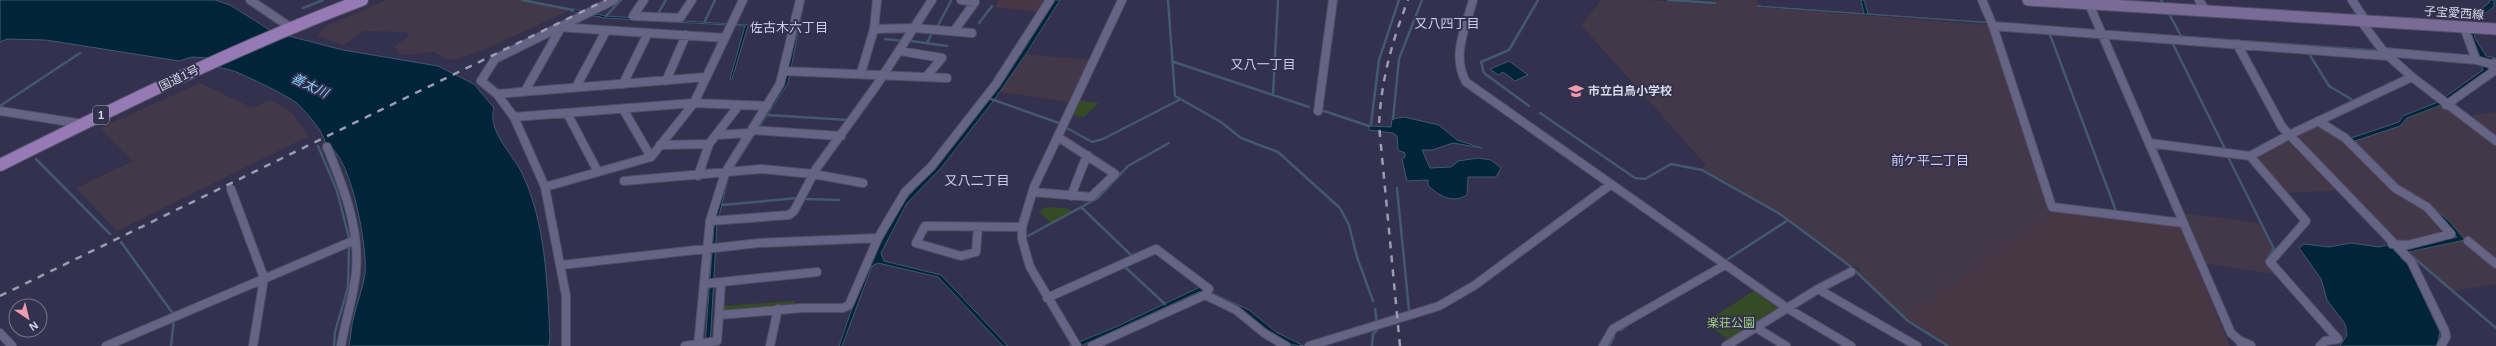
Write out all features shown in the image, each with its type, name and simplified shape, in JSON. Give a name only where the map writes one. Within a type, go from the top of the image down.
[{"type":"highway","name":"国道1号","points":[[0,165],[202,66],[348,2],[362,0]]},
{"type":"main road","name":"子宝愛西線","points":[[2028,0],[2089,4],[2101,2],[2206,11],[2496,29]]},
{"type":"street","points":[[250,0],[290,28]]},
{"type":"street","points":[[566,346],[566,296],[545,188],[514,117],[497,94],[481,81],[495,59],[614,0]]},
{"type":"street","points":[[644,0],[632,16],[680,18],[692,0]]},
{"type":"street","points":[[545,188],[651,157],[694,103],[743,0]]},
{"type":"street","points":[[685,346],[715,343],[719,315],[713,283],[712,248],[714,220],[728,173],[754,131],[787,70],[800,0]]},
{"type":"street","points":[[861,73],[874,28],[877,0]]},
{"type":"street","points":[[714,220],[789,215],[796,211],[812,174],[900,51],[932,0]]},
{"type":"street","points":[[954,31],[975,2],[961,0]]},
{"type":"street","points":[[719,315],[778,309],[843,308],[849,305],[878,238],[905,192],[931,167],[996,84],[1050,0]]},
{"type":"street","points":[[1076,344],[1047,298],[1032,270],[1024,248],[1022,227],[1024,214],[1064,120],[1122,0]]},
{"type":"street","points":[[1318,111],[1333,0]]},
{"type":"street","points":[[1474,0],[1458,56],[1457,63],[1460,75],[1482,94],[1787,308],[1851,346]]},
{"type":"street","points":[[1982,0],[1992,24],[2052,206],[2183,223]]},
{"type":"street","points":[[2199,0],[2206,11]]},
{"type":"street","points":[[2352,0],[2362,20],[2384,52],[2439,100],[2496,141]]},
{"type":"street","points":[[2089,4],[2103,33],[2231,333],[2245,344]]},
{"type":"street","points":[[1992,24],[2237,44],[2384,52],[2476,59],[2494,63],[2494,71],[2446,105]]},
{"type":"street","points":[[558,27],[725,38]]},
{"type":"street","points":[[525,91],[559,31],[558,27]]},
{"type":"street","points":[[2464,27],[2475,52],[2476,59]]},
{"type":"street","points":[[874,28],[915,28],[972,34]]},
{"type":"street","points":[[576,87],[606,30]]},
{"type":"street","points":[[623,84],[648,33]]},
{"type":"street","points":[[666,80],[686,35]]},
{"type":"street","points":[[2237,44],[2282,127],[2291,134],[2393,245],[2411,260],[2445,331],[2446,337],[2441,346]]},
{"type":"street","points":[[900,51],[939,56],[942,58],[926,77]]},
{"type":"street","points":[[787,70],[947,78]]},
{"type":"street","points":[[497,94],[706,77]]},
{"type":"street","points":[[2149,143],[2250,156],[2291,134],[2412,77]]},
{"type":"street","points":[[514,117],[694,103],[767,106]]},
{"type":"street","points":[[698,176],[709,144],[739,105]]},
{"type":"street","points":[[623,109],[651,157]]},
{"type":"street","points":[[0,111],[83,124]]},
{"type":"street","points":[[567,113],[598,172]]},
{"type":"street","points":[[2318,121],[2345,138],[2394,188],[2426,208],[2451,234],[2408,245],[2393,245]]},
{"type":"street","points":[[716,135],[754,131],[840,136]]},
{"type":"street","points":[[1033,192],[1091,197],[1115,174],[1058,137]]},
{"type":"street","points":[[660,145],[709,144]]},
{"type":"street","points":[[327,147],[348,200],[357,262],[341,346]]},
{"type":"street","points":[[1071,196],[1087,155]]},
{"type":"street","points":[[2250,156],[2306,221],[2270,262],[2338,339],[2325,341],[2320,346]]},
{"type":"street","points":[[624,181],[642,178],[698,176],[761,169],[812,174],[863,183]]},
{"type":"street","points":[[1309,346],[1439,306],[1475,286],[1610,185]]},
{"type":"street","points":[[230,188],[264,278],[253,346]]},
{"type":"street","points":[[978,227],[976,252],[961,256],[916,243],[925,226],[1022,227]]},
{"type":"street","points":[[561,265],[712,248],[833,238],[878,238]]},
{"type":"street","points":[[106,346],[355,240]]},
{"type":"street","points":[[2468,241],[2496,264]]},
{"type":"street","points":[[1047,298],[1156,249],[1206,293],[1236,310],[1264,333],[1286,346]]},
{"type":"street","points":[[1604,346],[1613,329],[1725,265]]},
{"type":"street","points":[[713,283],[817,272]]},
{"type":"street","points":[[1726,346],[1818,289],[1851,272]]},
{"type":"street","points":[[699,345],[713,283]]},
{"type":"street","points":[[1818,289],[1917,346]]},
{"type":"street","points":[[1092,346],[1206,293]]},
{"type":"street","points":[[770,346],[778,309]]},
{"type":"street","points":[[1755,327],[1786,346]]},
{"type":"street","points":[[0,333],[12,346]]},
{"type":"shaded area","points":[[386,0],[519,0],[570,10],[486,49],[458,59],[448,60],[434,52],[402,55],[394,47],[408,36],[408,33],[404,32],[364,31],[344,45],[317,36],[326,26]]},
{"type":"shaded area","points":[[999,0],[1047,0],[1040,12],[995,7]]},
{"type":"shaded area","points":[[1601,0],[1648,0],[1715,5],[1715,0],[1756,0],[1759,7],[1989,25],[2050,214],[1906,318],[1859,274],[1860,268],[1849,264],[1785,216],[1702,168],[1706,165],[1581,25]]},
{"type":"shaded area","points":[[1026,54],[1089,60],[1069,102],[1000,92]]},
{"type":"shaded area","points":[[200,83],[253,108],[270,100],[290,111],[309,136],[117,231],[76,188],[133,161],[100,128]]},
{"type":"shaded area","points":[[2442,105],[2496,145],[2496,284],[2453,291],[2408,253],[2464,240],[2450,222],[2432,206],[2402,188],[2355,141],[2400,126],[2407,118]]},
{"type":"shaded area","points":[[2496,112],[2496,138],[2466,116]]},
{"type":"shaded area","points":[[2320,123],[2341,137],[2424,208],[2444,229],[2437,236],[2407,242],[2394,242],[2298,137],[2300,133]]},
{"type":"shaded area","points":[[2290,139],[2340,190],[2287,193],[2256,156]]},
{"type":"shaded area","points":[[2048,208],[2175,224],[2180,227],[2230,346],[1950,346],[1906,318],[2050,214]]},
{"type":"shaded area","points":[[2182,213],[2259,223],[2273,249],[2265,264],[2275,274],[2207,264]]},
{"type":"green space","points":[[1076,100],[1099,103],[1084,117],[1070,114]]},
{"type":"green space","points":[[1046,207],[1067,208],[1072,211],[1051,223],[1039,212]]},
{"type":"green space","name":"楽荘公園","points":[[1754,291],[1779,309],[1729,341],[1705,322]]},
{"type":"green space","points":[[795,301],[794,306],[720,314],[722,306]]},
{"type":"water","name":"善太川","points":[[0,0],[215,0],[230,5],[273,32],[343,50],[438,66],[474,84],[494,108],[493,117],[497,133],[522,173],[536,212],[541,233],[546,274],[550,337],[549,346],[349,346],[353,320],[365,274],[364,245],[361,225],[350,182],[343,164],[335,151],[326,145],[318,128],[298,104],[277,91],[248,77],[214,65],[208,58],[192,57],[179,61],[46,40],[7,39],[0,42]]},
{"type":"water","points":[[802,0],[805,0],[788,83],[729,175],[717,224],[710,346],[705,346],[714,224],[726,175],[785,82]]},
{"type":"water","points":[[1053,0],[1060,0],[1026,54],[994,100],[941,168],[907,203],[881,253],[884,261],[941,275],[1008,346],[1003,346],[938,277],[878,263],[872,266],[842,346],[839,346],[872,256],[895,214],[925,179]]},
{"type":"water","points":[[1861,0],[1864,0],[1868,14],[2480,57],[2467,23],[2468,18],[2489,3],[2490,0],[2494,0],[2494,7],[2472,23],[2475,38],[2486,56],[2496,58],[2492,69],[2449,102],[2407,118],[2400,126],[2355,141],[2402,188],[2432,206],[2450,222],[2465,240],[2400,254],[2401,258],[2408,264],[2440,332],[2437,346],[2340,346],[2347,335],[2345,324],[2327,300],[2321,279],[2299,248],[2304,244],[2329,247],[2351,243],[2379,247],[2386,245],[2401,249],[2457,237],[2444,222],[2397,188],[2348,139],[2399,122],[2403,116],[2438,102],[2483,70],[2481,64],[2378,51],[1864,14]]},
{"type":"water","points":[[572,9],[606,16],[763,26],[748,26],[732,79],[730,79],[745,26],[605,18],[570,11]]},
{"type":"water","points":[[787,24],[787,26],[763,26]]},
{"type":"water","points":[[1509,61],[1528,75],[1515,81],[1503,72],[1498,75],[1490,69]]},
{"type":"water","points":[[1404,117],[1439,125],[1457,140],[1482,148],[1453,143],[1432,150],[1422,150],[1430,168],[1451,167],[1458,161],[1478,158],[1491,160],[1501,168],[1496,177],[1468,177],[1467,195],[1456,199],[1446,198],[1436,192],[1428,185],[1428,180],[1407,181],[1402,159],[1405,157],[1405,153],[1398,150],[1397,136],[1393,133],[1369,130],[1369,126],[1391,127],[1392,119]]},
{"type":"water","points":[[1200,287],[1249,310],[1276,332],[1304,346],[1284,342],[1275,337],[1235,306],[1201,291],[1081,346],[1069,346],[1118,326]]},
{"type":"waterway","points":[[303,8],[323,0]]},
{"type":"waterway","points":[[522,0],[573,10]]},
{"type":"waterway","points":[[606,16],[621,0]]},
{"type":"waterway","points":[[657,15],[666,0]]},
{"type":"waterway","points":[[705,21],[715,0]]},
{"type":"waterway","points":[[1168,0],[1175,96],[1221,122],[1241,138],[1278,152],[1340,208],[1349,225],[1357,257],[1373,301]]},
{"type":"waterway","points":[[1273,95],[1278,0]]},
{"type":"waterway","points":[[1371,124],[1379,60],[1399,0]]},
{"type":"waterway","points":[[1393,119],[1399,59],[1422,0]]},
{"type":"waterway","points":[[1529,106],[1484,73],[1481,62],[1509,50],[1538,0]]},
{"type":"waterway","points":[[1668,0],[1715,3]]},
{"type":"waterway","points":[[2161,0],[2164,4]]},
{"type":"waterway","points":[[937,27],[951,1]]},
{"type":"waterway","points":[[979,23],[992,6]]},
{"type":"waterway","points":[[2168,12],[2181,36]]},
{"type":"waterway","points":[[927,43],[933,31]]},
{"type":"waterway","points":[[2049,32],[2116,211]]},
{"type":"waterway","points":[[885,39],[903,41]]},
{"type":"waterway","points":[[911,41],[947,46]]},
{"type":"waterway","points":[[2172,42],[2225,149]]},
{"type":"waterway","points":[[2308,52],[2329,86],[2351,99]]},
{"type":"waterway","points":[[0,106],[80,53]]},
{"type":"waterway","points":[[1174,62],[1273,95]]},
{"type":"waterway","points":[[1273,95],[1309,107]]},
{"type":"waterway","points":[[991,99],[1059,123]]},
{"type":"waterway","points":[[1065,127],[1092,142],[1103,139],[1179,100]]},
{"type":"waterway","points":[[1324,111],[1369,126]]},
{"type":"waterway","points":[[1540,113],[1635,178],[1645,179],[1671,164],[1702,170],[1780,214],[1850,266],[1908,321],[1948,346]]},
{"type":"waterway","points":[[767,115],[848,120]]},
{"type":"waterway","points":[[1081,207],[1098,198],[1128,166],[1169,143]]},
{"type":"waterway","points":[[318,146],[337,191],[349,238]]},
{"type":"waterway","points":[[2228,157],[2274,249],[2266,261],[2268,266]]},
{"type":"waterway","points":[[36,159],[110,234]]},
{"type":"waterway","points":[[1397,188],[1409,310]]},
{"type":"waterway","points":[[722,205],[798,198]]},
{"type":"waterway","points":[[806,199],[839,200]]},
{"type":"waterway","points":[[1026,237],[1081,207]]},
{"type":"waterway","points":[[1081,207],[1132,256]]},
{"type":"waterway","points":[[1728,259],[1788,220]]},
{"type":"waterway","points":[[121,242],[174,315]]},
{"type":"waterway","points":[[334,346],[335,332],[348,287],[349,246]]},
{"type":"waterway","points":[[2413,257],[2496,328]]},
{"type":"waterway","points":[[1125,267],[1165,304]]},
{"type":"waterway","points":[[1375,309],[1377,323]]},
{"type":"waterway","points":[[171,346],[174,319]]},
{"type":"waterway","points":[[1621,330],[1627,325]]},
{"type":"waterway","points":[[1372,346],[1373,334],[1377,330]]},
{"type":"waterway","points":[[1609,346],[1614,337]]},
{"type":"railway","points":[[0,296],[606,0]]},
{"type":"railway","points":[[1400,346],[1379,125],[1382,93],[1388,61],[1408,0]]},
{"type":"place","name":"市立白鳥小学校","points":[[1576,91]]},
{"type":"district","name":"又八四丁目","points":[[1447,23]]},
{"type":"district","name":"佐古木六丁目","points":[[789,27]]},
{"type":"district","name":"又八一丁目","points":[[1263,64]]},
{"type":"district","name":"前ケ平二丁目","points":[[1930,160]]},
{"type":"district","name":"又八二丁目","points":[[977,180]]}]
